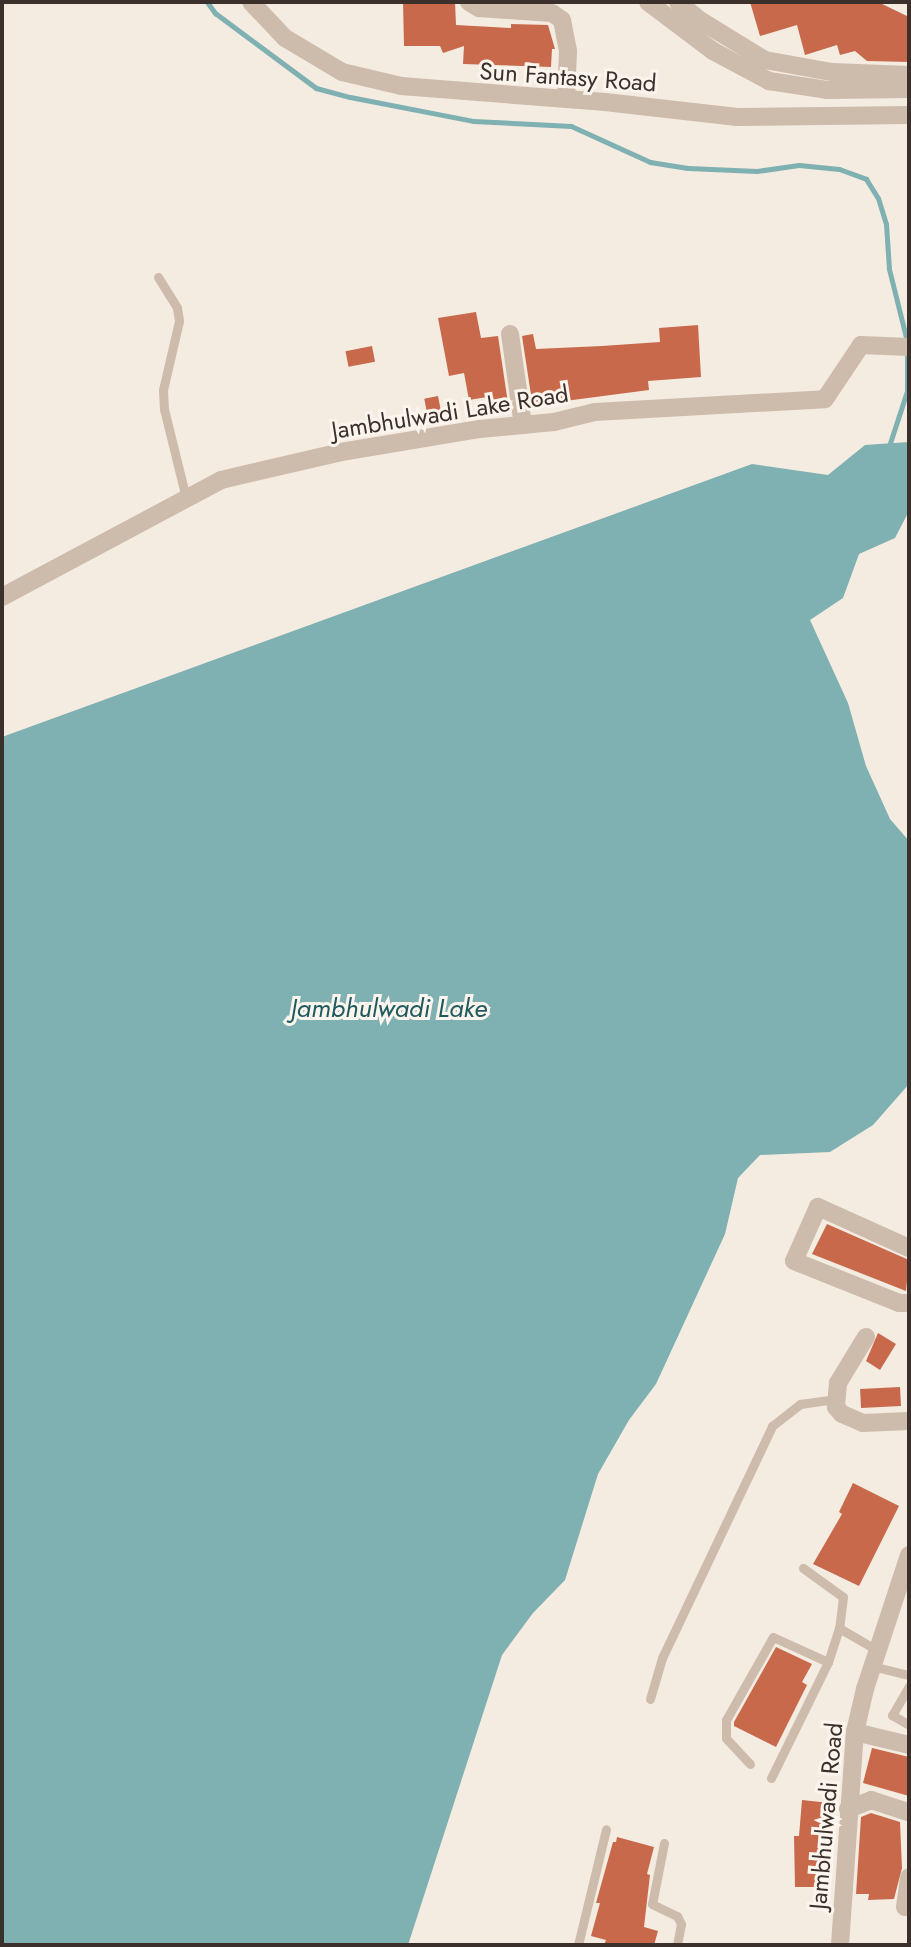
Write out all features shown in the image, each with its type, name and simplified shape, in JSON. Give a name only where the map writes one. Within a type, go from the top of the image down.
[{"type":"street","name":"Sun Fantasy Road","points":[[251,2],[285,38],[342,72],[401,86],[737,117],[909,115]]},
{"type":"street","points":[[469,2],[479,8],[552,13],[562,20],[568,51],[566,99]]},
{"type":"street","points":[[648,2],[713,51],[769,81],[828,90],[909,89]]},
{"type":"street","points":[[678,2],[698,19],[765,60],[832,72],[909,75]]},
{"type":"street","points":[[510,334],[523,425]]},
{"type":"street","name":"Jambhulwadi Lake Road","points":[[2,597],[221,480],[341,452],[595,412],[825,399],[861,345],[909,347]]},
{"type":"street","points":[[909,1248],[818,1207],[794,1261],[899,1303],[909,1303]]},
{"type":"street","points":[[866,1337],[838,1383],[835,1399],[842,1414],[863,1423],[909,1421]]},
{"type":"street","name":"Jambhulwadi Road","points":[[840,1945],[855,1732],[875,1658],[909,1555]]},
{"type":"street","points":[[855,1732],[909,1745]]},
{"type":"street","points":[[848,1809],[871,1800],[909,1812]]},
{"type":"street","points":[[905,1907],[909,1877]]},
{"type":"lane","points":[[158,277],[172,296],[179,321],[163,390],[164,409],[186,498]]},
{"type":"lane","points":[[650,1699],[662,1658],[772,1426],[800,1404],[835,1399]]},
{"type":"lane","points":[[771,1778],[828,1662],[839,1628],[843,1597],[803,1568]]},
{"type":"lane","points":[[839,1628],[875,1658],[909,1675]]},
{"type":"lane","points":[[750,1764],[726,1738],[726,1720],[773,1637],[828,1662]]},
{"type":"lane","points":[[909,1686],[892,1715],[909,1725]]},
{"type":"lane","points":[[578,1945],[606,1829]]},
{"type":"lane","points":[[664,1843],[652,1904],[677,1916],[681,1924],[677,1945]]},
{"type":"water","name":"Jambhulwadi Lake","points":[[909,442],[909,511],[895,538],[859,554],[843,598],[810,620],[848,703],[866,766],[890,819],[909,841],[909,1084],[873,1125],[830,1152],[760,1155],[738,1178],[725,1234],[656,1384],[629,1420],[598,1474],[565,1580],[533,1613],[502,1655],[408,1945],[2,1945],[2,737],[752,464],[828,475],[865,445]]},
{"type":"building","points":[[403,2],[455,2],[456,25],[511,28],[511,24],[548,25],[555,49],[552,49],[551,67],[463,64],[464,46],[443,53],[440,46],[404,46]]},
{"type":"building","points":[[750,2],[878,2],[909,17],[909,62],[867,61],[855,51],[840,55],[837,45],[805,55],[797,25],[760,36]]},
{"type":"building","points":[[476,312],[481,338],[498,336],[509,410],[495,412],[493,396],[469,400],[464,373],[449,376],[438,318]]},
{"type":"building","points":[[698,325],[701,377],[648,381],[649,390],[542,404],[533,408],[522,336],[533,334],[536,349],[602,346],[660,342],[659,328]]},
{"type":"building","points":[[372,346],[375,362],[349,367],[345,351]]},
{"type":"building","points":[[438,396],[441,411],[427,413],[424,399]]},
{"type":"building","points":[[827,1224],[909,1260],[906,1291],[812,1254]]},
{"type":"building","points":[[878,1333],[896,1344],[880,1370],[866,1361]]},
{"type":"building","points":[[900,1387],[901,1406],[861,1408],[860,1389]]},
{"type":"building","points":[[853,1483],[899,1506],[859,1586],[813,1564],[842,1514],[839,1512]]},
{"type":"building","points":[[776,1647],[812,1664],[802,1682],[807,1685],[776,1747],[734,1726],[734,1722]]},
{"type":"building","points":[[872,1748],[909,1757],[909,1796],[863,1783]]},
{"type":"building","points":[[802,1800],[830,1803],[827,1831],[821,1830],[821,1887],[795,1887],[794,1836],[799,1836]]},
{"type":"building","points":[[871,1813],[900,1822],[902,1868],[894,1899],[868,1900],[869,1894],[856,1894],[861,1817]]},
{"type":"building","points":[[617,1837],[654,1847],[647,1874],[650,1875],[644,1927],[658,1931],[654,1945],[604,1945],[606,1940],[591,1936],[600,1903],[596,1903]]},
{"type":"waterway","points":[[207,2],[215,13],[316,88],[473,121],[571,126],[650,162],[688,168],[757,171],[799,165],[839,169],[866,179],[878,198],[886,224],[889,269],[907,341]]},
{"type":"waterway","points":[[890,443],[907,391],[907,351]]}]
